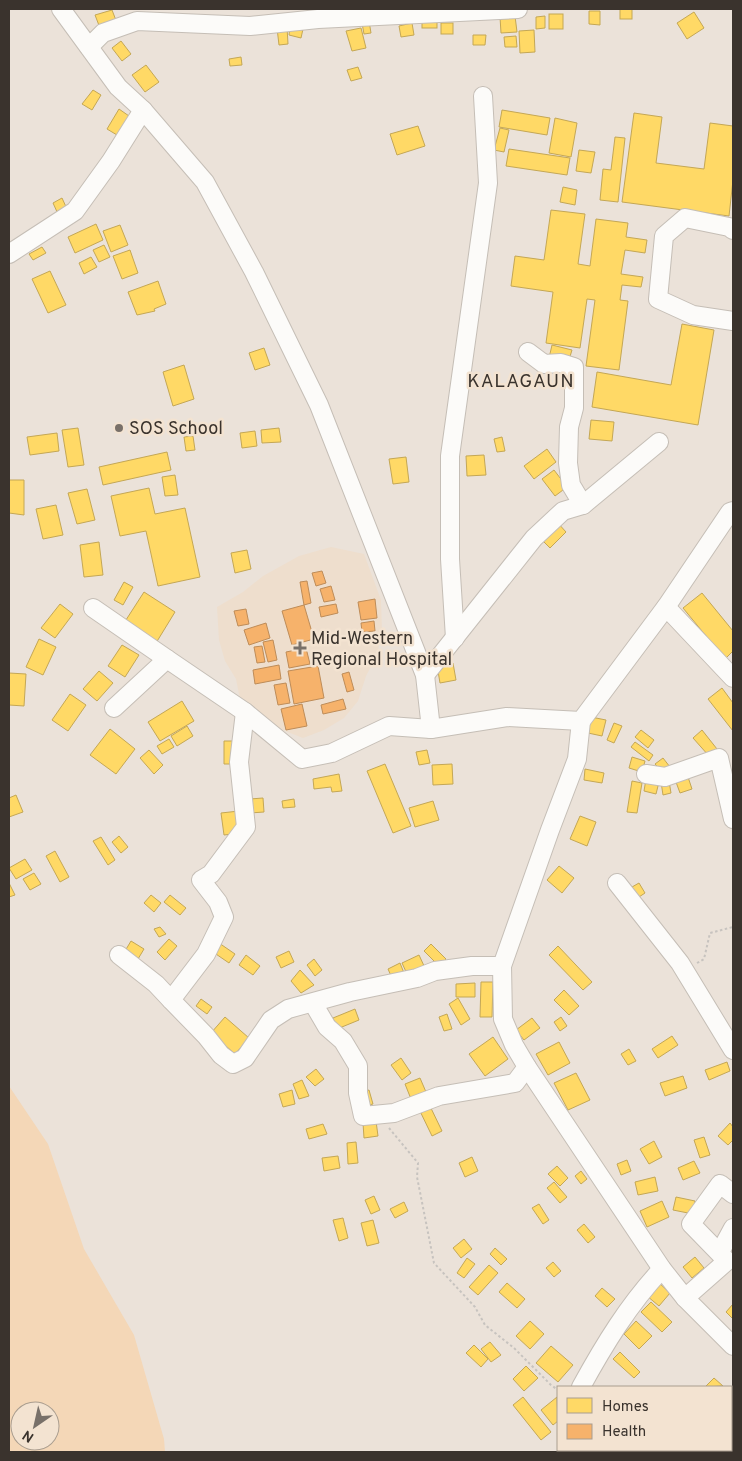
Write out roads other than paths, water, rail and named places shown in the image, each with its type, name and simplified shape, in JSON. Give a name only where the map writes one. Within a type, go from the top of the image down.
[{"type":"street","points":[[61,9],[118,87],[143,110],[205,182],[297,356],[319,405],[425,675],[431,729]]},
{"type":"street","points":[[89,47],[102,33],[137,21],[250,26],[390,12],[518,9]]},
{"type":"street","points":[[455,638],[450,559],[450,456],[488,183],[483,96]]},
{"type":"street","points":[[9,254],[75,211],[111,161],[143,110]]},
{"type":"street","points":[[733,230],[730,227],[685,218],[664,236],[658,300],[693,314],[733,321]]},
{"type":"street","points":[[528,352],[544,364],[561,363],[574,367],[575,395],[570,426],[568,463],[571,485],[584,505]]},
{"type":"street","points":[[425,675],[534,538],[563,511],[584,505],[659,442]]},
{"type":"street","points":[[733,511],[730,512],[666,606],[581,721],[578,759],[550,830],[502,966],[503,1019],[514,1045],[662,1269],[685,1298],[733,1346]]},
{"type":"street","points":[[666,606],[733,678]]},
{"type":"street","points":[[93,608],[245,712],[302,759],[332,753],[389,726],[431,729],[507,717],[581,721]]},
{"type":"street","points":[[114,708],[167,658]]},
{"type":"street","points":[[171,1000],[206,954],[224,917],[218,902],[201,880],[211,874],[246,828],[239,762],[245,712]]},
{"type":"street","points":[[646,774],[665,777],[726,757],[733,818]]},
{"type":"street","points":[[617,883],[685,971],[733,1050]]},
{"type":"street","points":[[119,955],[156,984],[206,1036],[221,1055],[233,1064],[245,1058],[270,1020],[288,1009],[350,992],[418,978],[435,972],[472,966],[502,966]]},
{"type":"street","points":[[313,1003],[327,1027],[343,1041],[358,1066],[358,1093],[363,1116],[394,1113],[438,1096],[515,1084],[528,1067]]},
{"type":"street","points":[[685,1298],[727,1261],[691,1224],[720,1184],[733,1194]]},
{"type":"street","points":[[720,1252],[733,1228]]},
{"type":"street","points":[[582,1386],[602,1349],[645,1287],[662,1269]]},
{"type":"place","name":"SOS School","points":[[119,428]]},
{"type":"place","name":"Mid-Western Regional Hospital","points":[[300,648]]},
{"type":"district","name":"KALAGAUN","points":[[521,380]]}]
